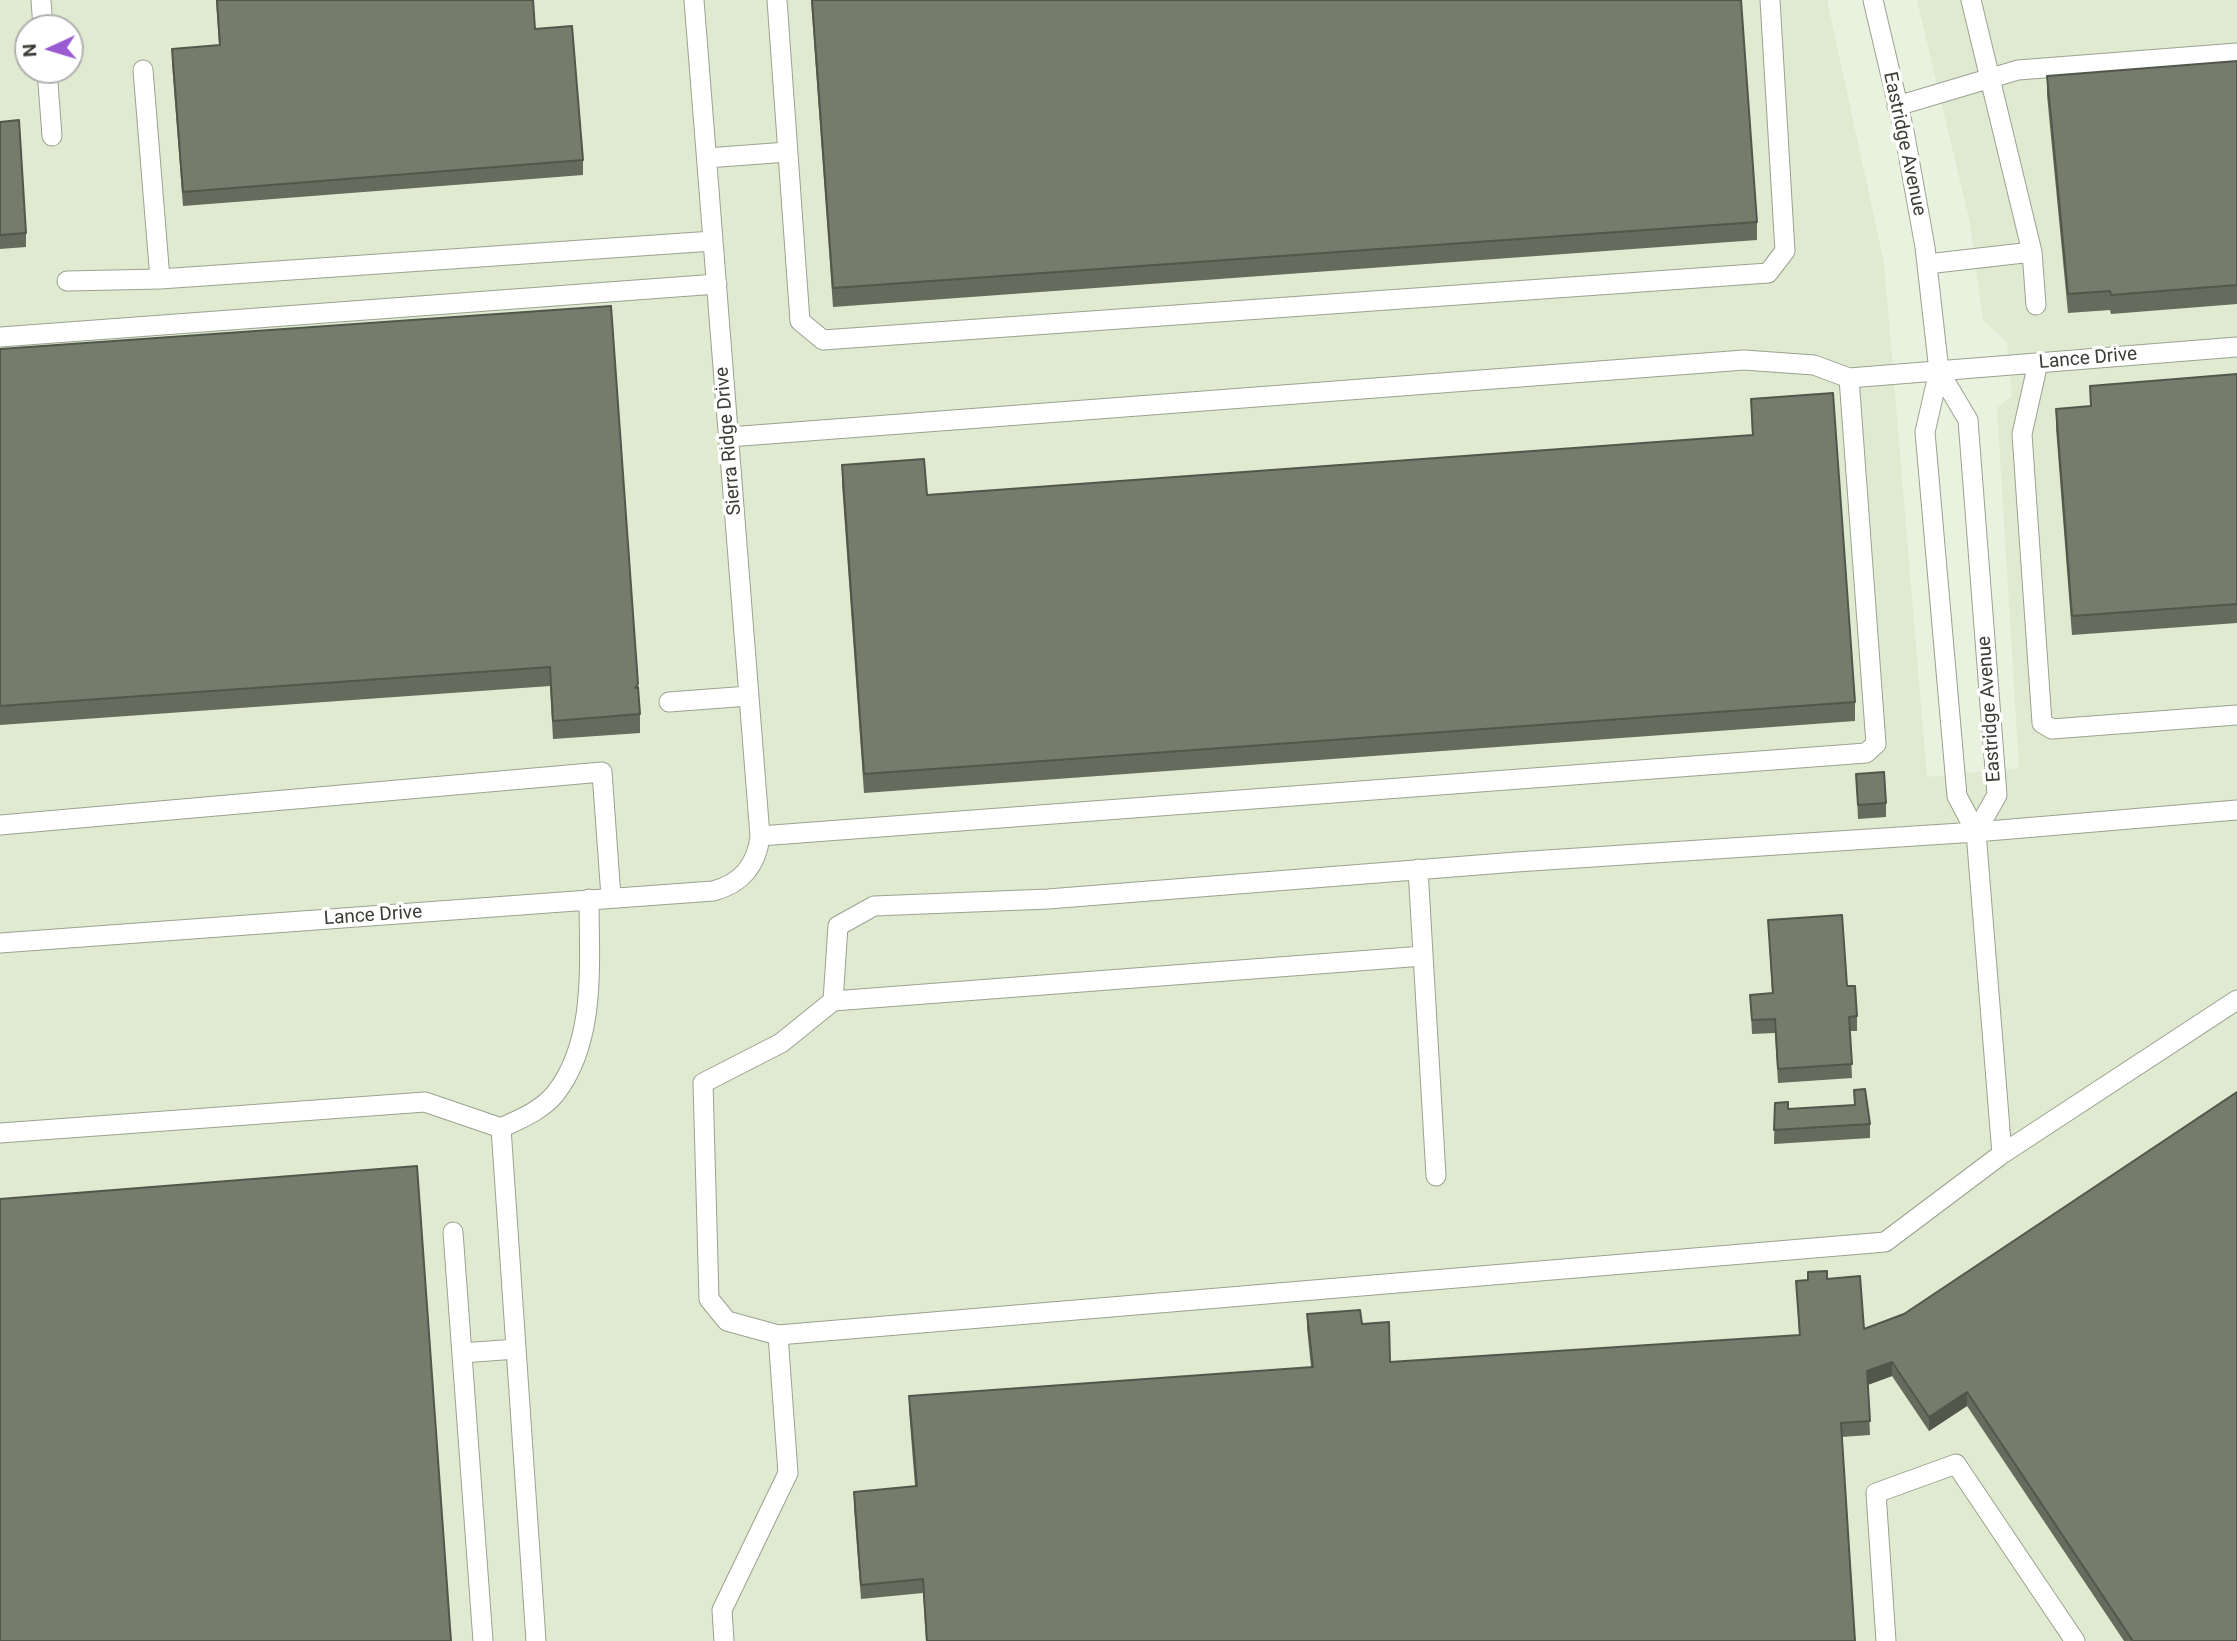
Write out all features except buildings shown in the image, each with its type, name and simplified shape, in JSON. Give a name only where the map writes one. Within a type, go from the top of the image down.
[{"type":"street","name":"Sierra Ridge Drive","points":[[694,0],[760,836],[753,861],[742,877]]},
{"type":"street","points":[[777,0],[800,321],[823,340],[1768,273],[1785,251],[1770,0]]},
{"type":"street","name":"Eastridge Avenue","points":[[1873,0],[1897,106],[1927,264],[1940,371],[1925,432],[1957,796],[1976,832]]},
{"type":"street","points":[[1971,0],[1987,78],[2032,252],[2036,305]]},
{"type":"street","points":[[1897,106],[2018,70],[2237,53]]},
{"type":"street","points":[[143,70],[160,279]]},
{"type":"street","points":[[48,84],[52,136]]},
{"type":"street","points":[[706,158],[787,152]]},
{"type":"street","points":[[67,281],[160,279],[713,240]]},
{"type":"street","points":[[1927,264],[2032,252]]},
{"type":"street","points":[[0,337],[717,284]]},
{"type":"street","name":"Lance Drive","points":[[1849,378],[2237,347]]},
{"type":"street","points":[[729,437],[1744,360],[1814,365],[1849,378],[1876,744],[1866,754],[760,836]]},
{"type":"street","points":[[2038,363],[2022,434],[2042,723],[2052,729],[2237,715]]},
{"type":"street","name":"Eastridge Avenue","points":[[1940,371],[1968,420],[1997,795],[1976,832]]},
{"type":"street","points":[[669,702],[749,696]]},
{"type":"street","points":[[0,825],[602,772],[611,897]]},
{"type":"street","points":[[833,1001],[838,926],[874,906],[1048,899],[1418,869],[1976,832],[2237,810]]},
{"type":"street","points":[[1976,832],[2002,1154]]},
{"type":"street","points":[[1418,869],[1437,1176]]},
{"type":"street","name":"Lance Drive","points":[[0,943],[713,891],[728,887],[742,877]]},
{"type":"street","points":[[0,1133],[425,1102],[501,1128],[530,1115],[554,1095],[571,1070],[582,1032],[589,984],[589,899]]},
{"type":"street","points":[[1423,956],[833,1001],[781,1043],[703,1083],[709,1299],[727,1321],[778,1335],[1885,1242],[2002,1154],[2237,1000]]},
{"type":"street","points":[[501,1128],[536,1641]]},
{"type":"street","points":[[453,1232],[483,1641]]},
{"type":"street","points":[[724,1641],[722,1610],[788,1473],[778,1335]]},
{"type":"street","points":[[462,1353],[516,1349]]},
{"type":"street","points":[[1886,1641],[1876,1493],[1956,1464],[2075,1641]]},
{"type":"shaded area","points":[[0,0],[1827,0],[1884,263],[1927,777],[2019,768],[1997,408],[2012,396],[2007,342],[1983,320],[1970,223],[1917,0],[2237,0],[2237,1641],[0,1641]]}]
